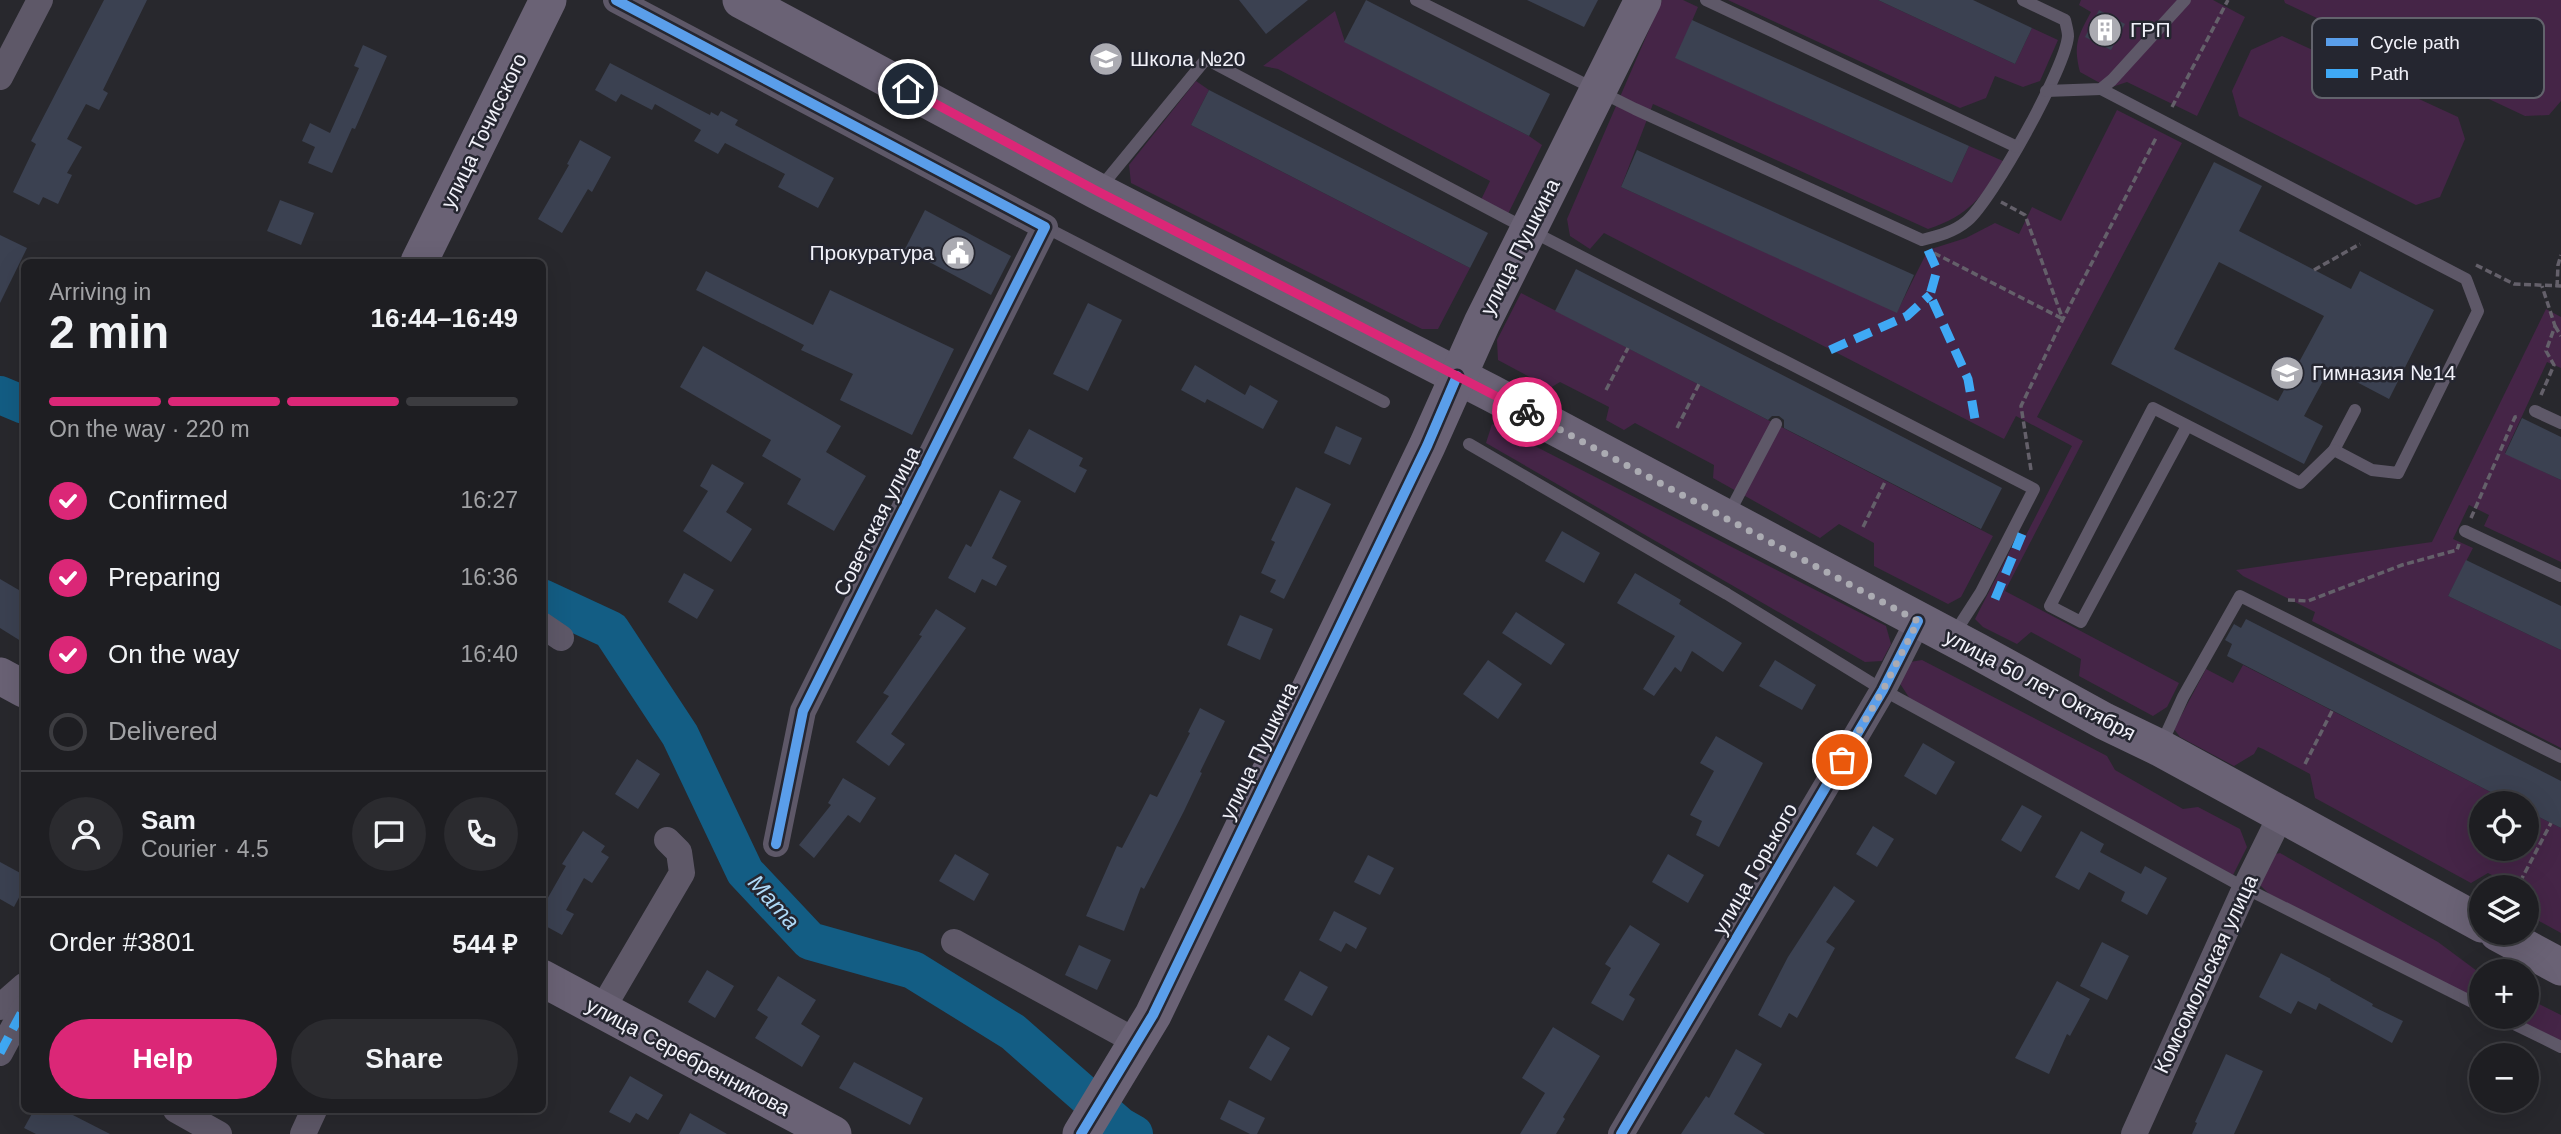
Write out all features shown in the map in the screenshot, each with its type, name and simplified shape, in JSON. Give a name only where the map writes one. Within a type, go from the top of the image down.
[{"type":"main road","name":"улица Точисского","points":[[420,259],[548,0]]},
{"type":"main road","name":"улица 50 лет Октября","points":[[741,0],[1097,191],[1457,376],[2104,721],[2160,748],[2469,917]]},
{"type":"main road","name":"улица Пушкина","points":[[1081,1134],[1153,1015],[1427,446],[1457,376],[1643,0]]},
{"type":"main road","points":[[0,676],[21,687]]},
{"type":"main road","points":[[2520,945],[2561,967]]},
{"type":"main road","name":"улица Серебренникова","points":[[546,980],[833,1134]]},
{"type":"street","points":[[0,77],[40,0]]},
{"type":"street","points":[[616,0],[1045,227]]},
{"type":"street","name":"Советская улица","points":[[776,844],[803,710],[1045,227]]},
{"type":"street","name":"улица Горького","points":[[1621,1134],[1883,690],[1918,621]]},
{"type":"street","name":"Комсомольская улица","points":[[2134,1134],[2245,888],[2281,815]]},
{"type":"street","points":[[601,1011],[682,873],[679,852],[667,840]]},
{"type":"street","points":[[954,942],[1137,1042]]},
{"type":"street","points":[[0,1007],[21,989]]},
{"type":"street","points":[[0,1053],[21,1014]]},
{"type":"street","points":[[181,1113],[219,1134]]},
{"type":"street","points":[[303,1134],[313,1113]]},
{"type":"lane","points":[[1416,0],[1598,92],[1922,240],[1945,235],[1967,221],[1990,196],[2046,91],[2066,44],[2068,34],[2065,20],[2023,0]]},
{"type":"lane","points":[[1706,0],[2017,147]]},
{"type":"lane","points":[[2101,89],[2185,0]]},
{"type":"lane","points":[[1097,191],[1206,60],[1529,230],[2035,489],[1981,592],[1952,638]]},
{"type":"lane","points":[[2046,91],[2101,89],[2466,279],[2478,310],[2398,473],[2372,470],[2334,450]]},
{"type":"lane","points":[[1045,227],[1384,402]]},
{"type":"lane","points":[[2187,425],[2081,622],[2050,606],[2153,408],[2187,425],[2300,483],[2334,450],[2354,410]]},
{"type":"lane","points":[[2535,411],[2561,423]]},
{"type":"lane","points":[[1727,519],[1776,424]]},
{"type":"lane","points":[[1469,444],[1658,553],[1883,690],[2245,888],[2469,1000]]},
{"type":"lane","points":[[2465,531],[2561,576]]},
{"type":"lane","points":[[2160,748],[2183,697],[2240,596],[2561,757]]},
{"type":"lane","points":[[2524,1029],[2561,1047]]},
{"type":"path","points":[[2035,489],[2021,406],[2228,0]]},
{"type":"path","points":[[1990,196],[2025,215],[2063,319]]},
{"type":"path","points":[[2314,270],[2380,233]]},
{"type":"path","points":[[1922,240],[1928,250],[2063,319]]},
{"type":"path","points":[[2557,287],[2561,255]]},
{"type":"path","points":[[2542,286],[2561,337]]},
{"type":"path","points":[[2240,596],[2308,601],[2402,565],[2456,550],[2515,417],[2535,411],[2554,365],[2546,351],[2555,326]]},
{"type":"path","points":[[1606,390],[1628,348]]},
{"type":"path","points":[[1677,428],[1699,384]]},
{"type":"path","points":[[1863,527],[1886,480]]},
{"type":"path","points":[[2305,764],[2332,711]]},
{"type":"path","points":[[2524,875],[2551,823]]},
{"type":"shaded area","points":[[1662,0],[1683,0],[1698,7],[1676,58],[1952,183],[1969,146],[2003,161],[1973,204],[1954,218],[1928,229],[1653,104],[1621,187],[1897,312],[1928,250],[1966,238],[1995,223],[2019,234],[2032,207],[2061,221],[2117,110],[2182,143],[2037,417],[2083,441],[2005,591],[2179,683],[2167,707],[2153,716],[2079,676],[2081,659],[2031,632],[2017,644],[1983,627],[1975,619],[2019,533],[2026,535],[2072,446],[2016,416],[2004,439],[1604,233],[1590,249],[1570,236],[1567,219]]},
{"type":"shaded area","points":[[1728,0],[1878,0],[2015,64],[2032,28],[2058,40],[2040,81],[2023,87],[1995,76],[1986,98],[1960,108]]},
{"type":"shaded area","points":[[2081,0],[2213,0],[2245,17],[2197,116],[2127,82],[2109,88],[2080,72],[2078,41],[2091,12],[2079,5]]},
{"type":"shaded area","points":[[2284,0],[2561,0],[2561,101],[2549,115],[2525,116],[2487,98],[2544,98],[2544,18],[2317,18],[2285,3]]},
{"type":"shaded area","points":[[1335,11],[1345,42],[1542,145],[1506,218],[1479,204],[1490,181],[1278,69],[1263,66]]},
{"type":"shaded area","points":[[2282,36],[2312,50],[2312,98],[2417,98],[2458,117],[2465,139],[2440,197],[2416,205],[2239,116],[2232,91],[2251,50]]},
{"type":"shaded area","points":[[1196,81],[1209,90],[1191,125],[1470,268],[1438,329],[1422,329],[1131,183],[1129,165]]},
{"type":"shaded area","points":[[1521,293],[1993,536],[1961,597],[1948,604],[1874,566],[1874,543],[1839,524],[1820,538],[1713,478],[1714,465],[1635,423],[1624,430],[1606,420],[1609,407],[1560,382],[1550,388],[1498,360],[1497,340]]},
{"type":"shaded area","points":[[2546,309],[2561,317],[2561,368],[2547,362],[2505,453],[2561,480],[2561,562],[2484,526],[2489,515],[2469,505],[2453,539],[2473,548],[2448,596],[2561,650],[2561,748],[2312,621],[2315,612],[2236,570],[2432,542]]},
{"type":"shaded area","points":[[1492,424],[1886,626],[1891,644],[1882,661],[1865,662],[1486,443]]},
{"type":"shaded area","points":[[1922,660],[2107,756],[2115,770],[2183,809],[2198,807],[2240,829],[2247,847],[2233,875],[1912,702],[1899,682],[1910,662]]},
{"type":"shaded area","points":[[2243,665],[2489,791],[2469,791],[2469,861],[2539,861],[2539,817],[2561,828],[2561,933],[2539,921],[2539,875],[2488,873],[2469,875],[2469,882],[2315,798],[2310,774],[2263,749],[2258,747],[2254,754],[2234,766],[2180,737],[2174,729],[2206,669],[2233,683]]},
{"type":"shaded area","points":[[2280,853],[2438,942],[2469,965],[2469,997],[2272,897],[2258,883],[2267,856]]},
{"type":"shaded area","points":[[2539,1004],[2561,1015],[2561,1044],[2532,1029],[2539,1029]]},
{"type":"building","points":[[104,0],[147,0],[103,90],[108,93],[99,110],[86,104],[67,139],[82,147],[67,173],[72,175],[58,204],[43,197],[39,205],[13,192],[36,144],[31,141]]},
{"type":"building","points":[[1239,0],[1308,0],[1266,34]]},
{"type":"building","points":[[1366,0],[1550,94],[1529,136],[1344,42]]},
{"type":"building","points":[[1527,0],[1598,0],[1584,27]]},
{"type":"building","points":[[1878,0],[1973,0],[2032,28],[2015,64]]},
{"type":"building","name":"ГРП","points":[[2099,10],[2125,24],[2111,50],[2085,37]]},
{"type":"building","points":[[1692,20],[1969,146],[1952,183],[1675,58]]},
{"type":"building","points":[[363,45],[387,56],[332,173],[308,163],[315,147],[302,141],[310,123],[330,133],[359,68],[354,66]]},
{"type":"building","points":[[610,63],[710,115],[711,112],[718,116],[721,111],[738,120],[735,125],[834,178],[818,208],[778,187],[785,174],[725,143],[718,154],[694,141],[701,130],[655,104],[652,110],[621,94],[616,102],[595,90]]},
{"type":"building","points":[[1209,90],[1488,233],[1470,268],[1191,125]]},
{"type":"building","points":[[580,140],[611,157],[592,192],[588,189],[562,233],[538,219]]},
{"type":"building","points":[[1637,150],[1914,275],[1897,313],[1621,187]]},
{"type":"building","points":[[2214,162],[2262,186],[2239,231],[2351,289],[2360,271],[2434,310],[2389,399],[2330,368],[2304,416],[2323,426],[2304,464],[2111,364]],"holes":[[[2219,262],[2324,316],[2278,401],[2174,349]]]},
{"type":"building","points":[[280,200],[314,213],[301,245],[267,231]]},
{"type":"building","name":"Прокуратура","points":[[925,210],[1011,256],[991,295],[905,249]]},
{"type":"building","points":[[0,235],[27,248],[0,303]]},
{"type":"building","points":[[1576,269],[2002,488],[1981,529],[1784,428],[1784,420],[1779,416],[1772,416],[1768,420],[1555,311]]},
{"type":"building","points":[[706,271],[813,325],[830,290],[954,349],[912,435],[840,400],[853,374],[801,350],[804,345],[696,290]]},
{"type":"building","points":[[1088,303],[1122,320],[1088,391],[1053,374]]},
{"type":"building","points":[[703,346],[841,426],[826,452],[866,476],[834,531],[787,504],[801,479],[762,456],[771,440],[680,387]]},
{"type":"building","points":[[1195,365],[1245,395],[1250,385],[1278,401],[1263,429],[1207,399],[1205,403],[1181,390]]},
{"type":"building","points":[[2522,418],[2561,437],[2561,480],[2505,454]]},
{"type":"building","points":[[1336,426],[1362,438],[1350,465],[1324,453]]},
{"type":"building","points":[[1029,429],[1083,458],[1079,466],[1087,470],[1075,493],[1013,458]]},
{"type":"building","points":[[712,464],[744,483],[726,512],[752,529],[731,562],[683,531],[708,491],[700,486]]},
{"type":"building","points":[[1296,487],[1331,504],[1284,599],[1270,592],[1276,580],[1261,573],[1275,542],[1271,540]]},
{"type":"building","points":[[1000,490],[1021,501],[992,558],[1007,566],[996,586],[982,579],[975,593],[948,578],[966,544],[971,547]]},
{"type":"building","points":[[1562,531],[1600,553],[1584,583],[1545,561]]},
{"type":"building","points":[[2466,560],[2561,606],[2561,650],[2448,596]]},
{"type":"building","points":[[684,573],[714,590],[697,619],[668,602]]},
{"type":"building","points":[[1635,573],[1681,600],[1679,604],[1742,643],[1723,672],[1692,651],[1681,672],[1675,667],[1654,696],[1643,689],[1675,636],[1617,603]]},
{"type":"building","points":[[0,579],[21,591],[21,641],[0,628]]},
{"type":"building","points":[[936,609],[966,628],[891,734],[905,744],[889,766],[856,742],[889,696],[883,693],[922,636],[919,635]]},
{"type":"building","points":[[1516,612],[1565,644],[1551,665],[1502,633]]},
{"type":"building","points":[[1240,615],[1273,629],[1260,660],[1227,645]]},
{"type":"building","points":[[2246,619],[2561,781],[2561,828],[2539,817],[2539,791],[2489,791],[2227,656],[2232,644],[2225,640],[2234,624],[2241,628]]},
{"type":"building","points":[[1488,660],[1522,684],[1498,719],[1463,694]]},
{"type":"building","points":[[1775,660],[1816,685],[1802,710],[1759,686]]},
{"type":"building","points":[[1200,708],[1225,721],[1184,811],[1144,889],[1141,887],[1124,931],[1086,916],[1117,846],[1122,848],[1150,794],[1157,797]]},
{"type":"building","points":[[1716,736],[1763,763],[1719,847],[1696,835],[1702,821],[1690,815],[1714,771],[1700,763]]},
{"type":"building","points":[[1923,743],[1955,762],[1936,795],[1904,776]]},
{"type":"building","points":[[637,759],[660,774],[638,809],[615,794]]},
{"type":"building","points":[[843,778],[876,798],[860,823],[848,815],[814,858],[799,845],[831,805],[828,803]]},
{"type":"building","points":[[2022,805],[2042,816],[2021,852],[2001,840]]},
{"type":"building","points":[[1873,826],[1894,839],[1877,867],[1856,854]]},
{"type":"building","points":[[583,831],[605,846],[601,852],[609,857],[592,883],[584,878],[566,910],[574,914],[562,935],[546,926],[546,901],[566,866],[562,864]]},
{"type":"building","points":[[2081,831],[2104,844],[2100,852],[2141,874],[2145,866],[2167,878],[2147,915],[2121,901],[2125,892],[2089,872],[2079,890],[2055,877]]},
{"type":"building","points":[[955,854],[989,874],[974,901],[939,881]]},
{"type":"building","points":[[1668,854],[1704,875],[1688,903],[1652,882]]},
{"type":"building","points":[[1368,855],[1394,868],[1380,895],[1354,882]]},
{"type":"building","points":[[0,862],[21,873],[21,894],[14,907],[0,899]]},
{"type":"building","points":[[1834,886],[1855,901],[1826,942],[1835,948],[1797,1018],[1789,1013],[1781,1028],[1758,1015],[1788,957]]},
{"type":"building","points":[[1334,911],[1367,928],[1356,949],[1346,943],[1341,952],[1319,940]]},
{"type":"building","points":[[1630,925],[1660,944],[1629,995],[1635,999],[1623,1021],[1591,1003],[1611,968],[1605,964]]},
{"type":"building","points":[[2102,942],[2129,956],[2107,1000],[2080,986]]},
{"type":"building","points":[[1079,945],[1111,960],[1097,990],[1065,975]]},
{"type":"building","points":[[2281,953],[2403,1021],[2392,1043],[2319,1003],[2316,1010],[2298,1001],[2291,1014],[2259,997]]},
{"type":"building","points":[[707,970],[734,986],[715,1018],[688,1002]]},
{"type":"building","points":[[1300,971],[1328,987],[1312,1016],[1284,1000]]},
{"type":"building","points":[[778,976],[816,1000],[801,1024],[820,1036],[802,1067],[755,1038],[768,1017],[757,1010]]},
{"type":"building","points":[[2057,981],[2090,999],[2070,1036],[2067,1034],[2049,1074],[2015,1058]]},
{"type":"building","points":[[1553,1027],[1600,1056],[1563,1117],[1565,1119],[1556,1134],[1520,1134],[1545,1093],[1522,1078]]},
{"type":"building","points":[[1268,1035],[1290,1048],[1271,1081],[1249,1068]]},
{"type":"building","points":[[1736,1049],[1762,1064],[1734,1114],[1765,1134],[1681,1134],[1706,1096],[1709,1098]]},
{"type":"building","points":[[2226,1054],[2263,1071],[2234,1134],[2192,1134],[2197,1123],[2195,1122]]},
{"type":"building","points":[[854,1062],[923,1098],[910,1125],[839,1088]]},
{"type":"building","points":[[630,1076],[663,1095],[648,1120],[636,1113],[630,1123],[609,1112]]},
{"type":"building","points":[[1229,1100],[1265,1118],[1257,1134],[1250,1134],[1220,1119]]},
{"type":"building","points":[[32,1113],[69,1113],[110,1134],[36,1134],[24,1128]]},
{"type":"building","points":[[690,1113],[727,1134],[679,1134]]},
{"type":"waterway","name":"Мата","points":[[0,395],[21,404]]},
{"type":"waterway","name":"Мата","points":[[546,600],[611,630],[680,735],[745,872],[810,941],[913,970],[1013,1032],[1120,1126],[1134,1134]]},
{"type":"marked path","points":[[1928,250],[1937,270],[1930,295],[1968,379],[1976,425]]},
{"type":"marked path","points":[[1830,350],[1907,316],[1930,295]]},
{"type":"marked path","points":[[1995,599],[2022,534]]},
{"type":"marked path","points":[[0,1053],[21,1014]]},
{"type":"cycle path","points":[[616,0],[1045,227],[803,711],[776,844]]},
{"type":"cycle path","points":[[1081,1134],[1153,1015],[1427,446],[1457,376]]},
{"type":"cycle path","points":[[1621,1134],[1883,690],[1918,621]]},
{"type":"way so far","points":[[1527,412],[1918,621],[1883,690],[1842,760]]},
{"type":"place","name":"ГРП","points":[[2105,30]]},
{"type":"place","name":"Школа №20","points":[[1106,59]]},
{"type":"place","name":"Прокуратура","points":[[958,253]]},
{"type":"place","name":"Гимназия №14","points":[[2287,373]]},
{"type":"route","points":[[908,89],[1097,191],[1527,412]]}]
